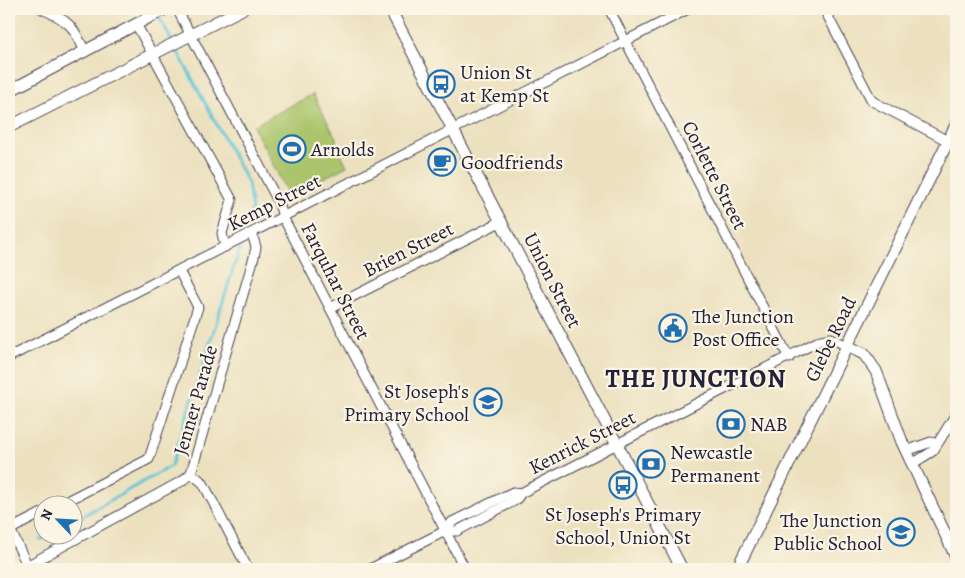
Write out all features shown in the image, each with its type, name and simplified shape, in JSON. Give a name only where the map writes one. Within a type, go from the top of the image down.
[{"type":"main road","points":[[9,127],[242,9]]},
{"type":"main road","name":"Union Street","points":[[390,9],[682,569]]},
{"type":"main road","points":[[9,91],[159,12]]},
{"type":"main road","name":"Glebe Road","points":[[737,569],[956,125]]},
{"type":"main road","points":[[847,346],[864,354],[871,362],[906,451],[955,550]]},
{"type":"street","points":[[42,9],[63,18],[72,26],[85,52]]},
{"type":"street","name":"Farquhar Street","points":[[177,9],[281,207],[283,217],[465,569]]},
{"type":"street","name":"Corlette Street","points":[[609,9],[789,358]]},
{"type":"street","name":"Kemp Street","points":[[9,357],[688,9]]},
{"type":"street","points":[[824,9],[872,101],[948,141]]},
{"type":"street","points":[[136,24],[232,200],[222,233],[228,245]]},
{"type":"street","name":"Brien Street","points":[[330,308],[502,222]]},
{"type":"street","name":"Jenner Parade","points":[[26,568],[182,482],[191,473],[254,257],[256,247],[249,235]]},
{"type":"street","name":"Jenner Parade","points":[[76,496],[149,458],[198,307],[179,271]]},
{"type":"street","name":"Kenrick Street","points":[[370,569],[445,531],[457,531],[516,500],[521,493],[827,338],[847,346]]},
{"type":"street","points":[[912,464],[933,451],[956,414]]},
{"type":"street","points":[[906,451],[931,442],[936,444]]},
{"type":"street","points":[[191,473],[203,483],[248,569]]},
{"type":"street","points":[[26,568],[9,529],[32,518]]},
{"type":"green space","points":[[84,9],[132,9],[124,13]]},
{"type":"green space","points":[[313,94],[337,140],[335,142],[347,166],[289,196],[253,126]]},
{"type":"waterway","points":[[158,15],[248,183],[252,210],[244,235]]},
{"type":"waterway","points":[[82,516],[171,466],[242,241]]},
{"type":"place","name":"Union St at Kemp St","points":[[441,84]]},
{"type":"place","name":"Arnolds","points":[[292,149]]},
{"type":"place","name":"Goodfriends","points":[[442,162]]},
{"type":"place","name":"The Junction Post Office","points":[[673,328]]},
{"type":"place","name":"St Joseph's Primary School","points":[[488,402]]},
{"type":"place","name":"NAB","points":[[731,424]]},
{"type":"place","name":"Newcastle Permanent","points":[[651,464]]},
{"type":"place","name":"St Joseph's Primary School, Union St","points":[[623,485]]},
{"type":"place","name":"The Junction Public School","points":[[901,532]]},
{"type":"district","name":"THE JUNCTION","points":[[696,378]]}]
